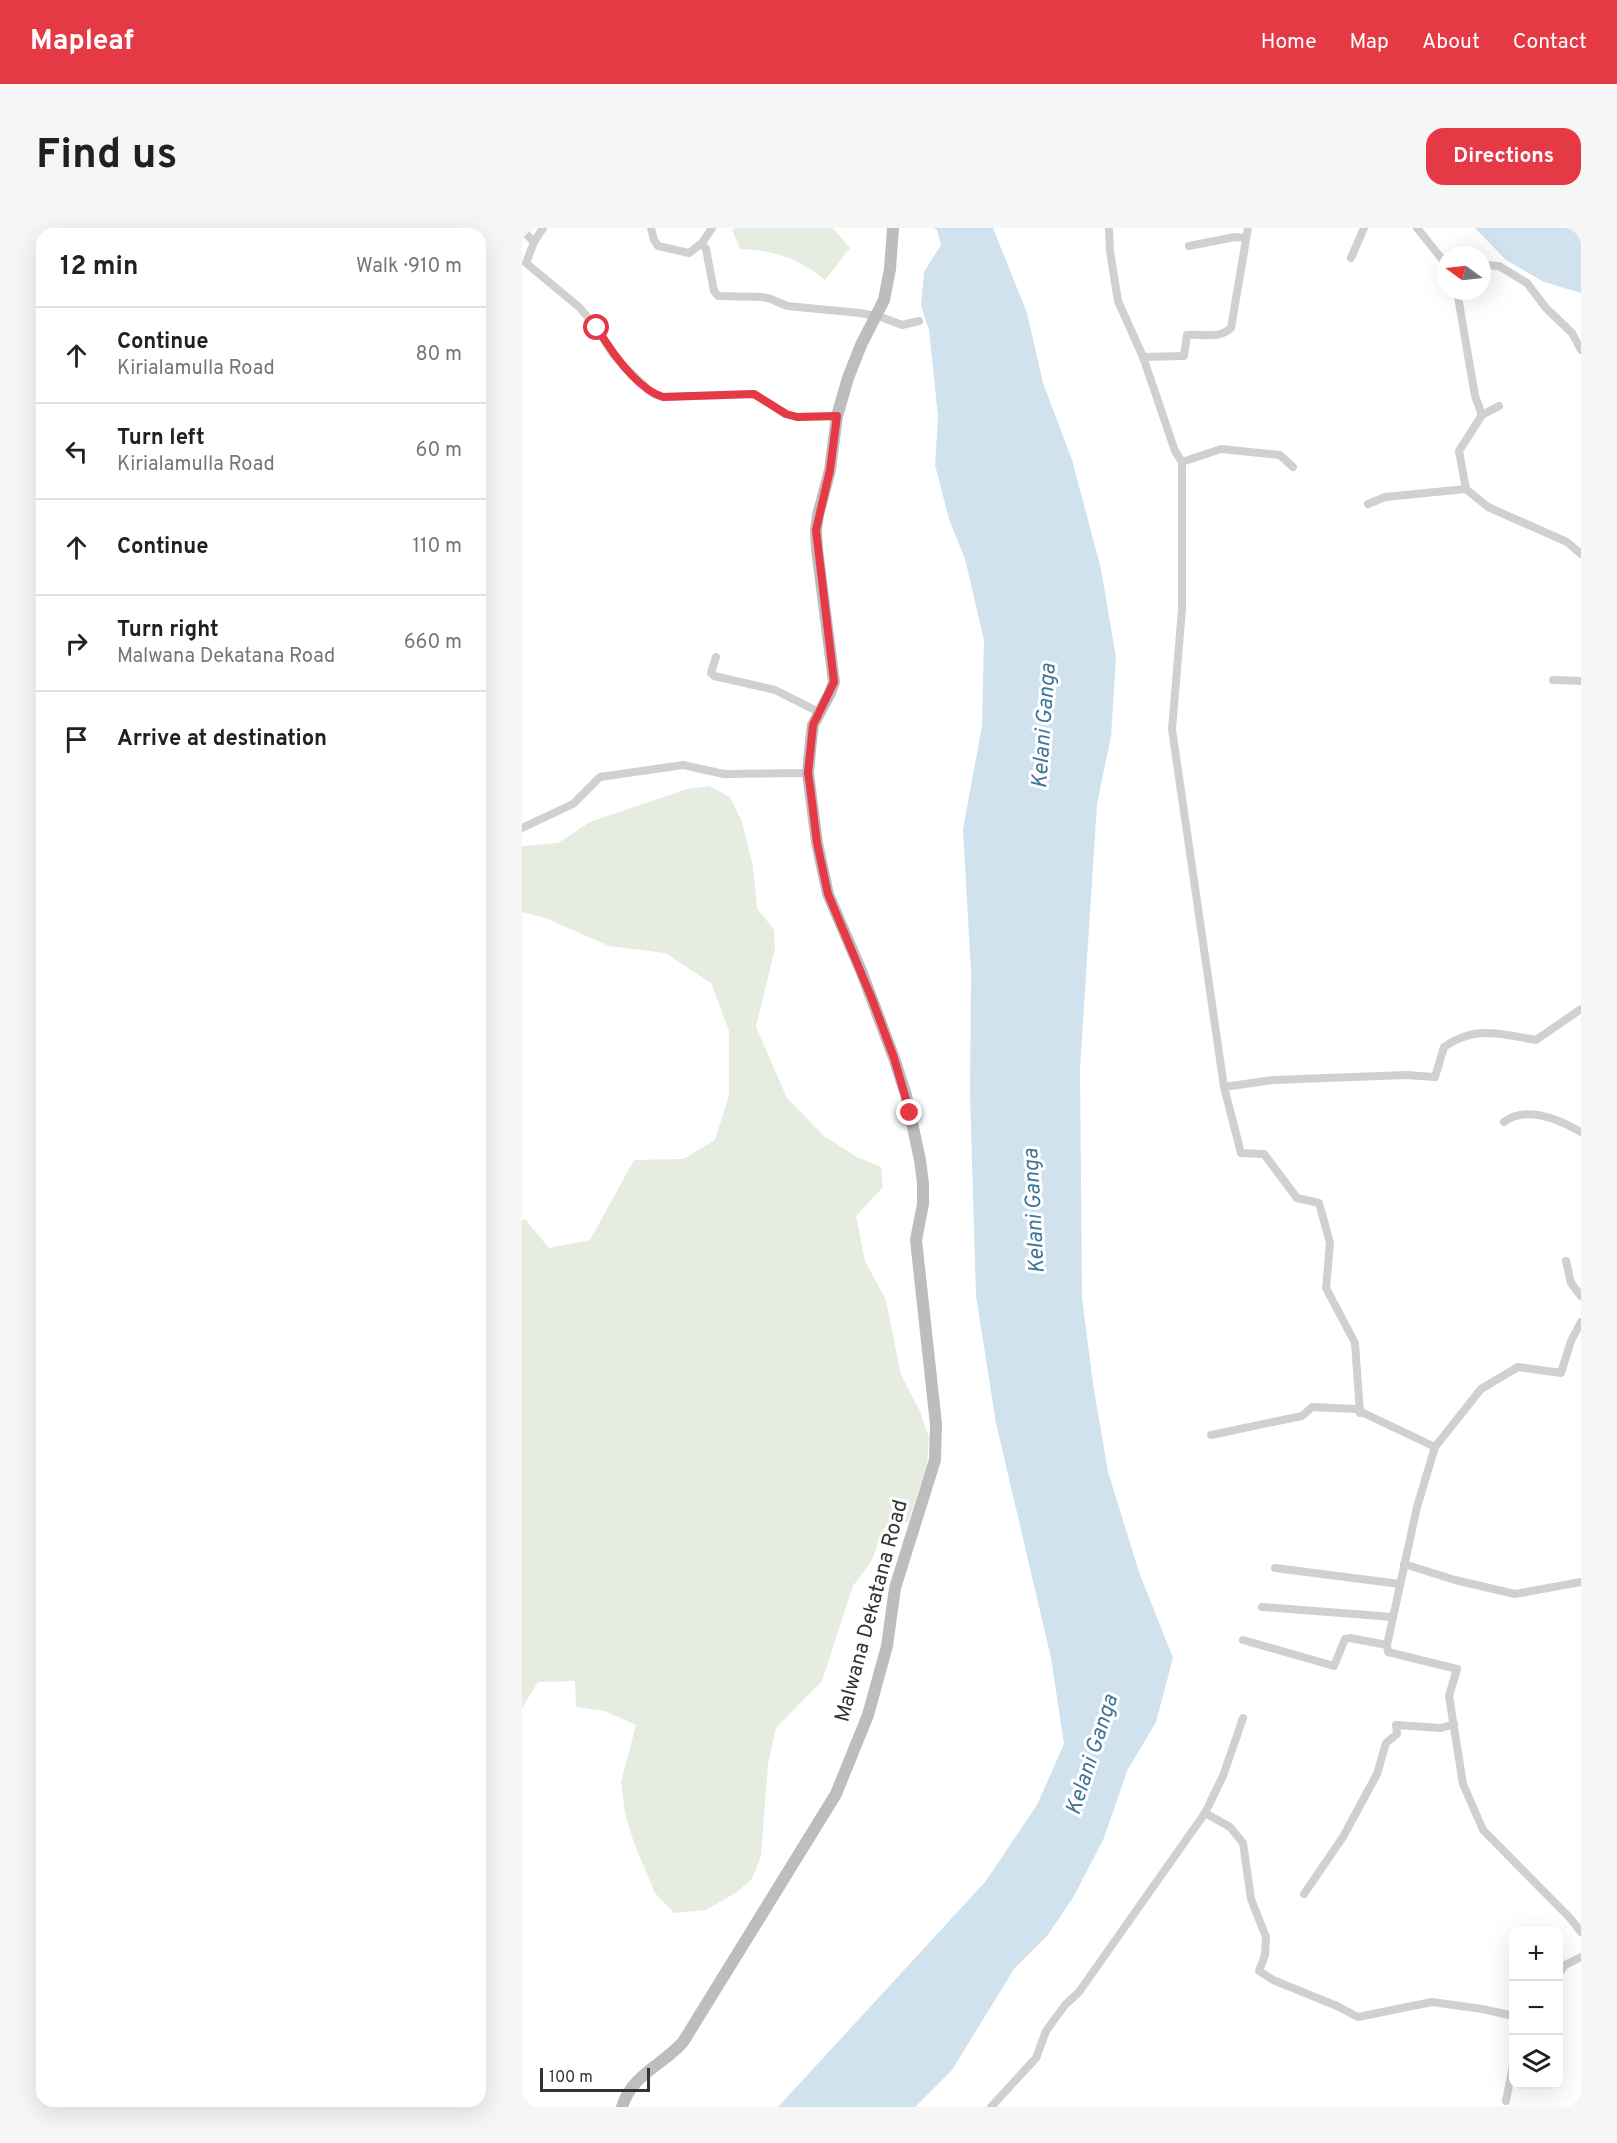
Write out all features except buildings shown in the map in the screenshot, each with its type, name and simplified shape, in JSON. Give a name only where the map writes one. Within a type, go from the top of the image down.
[{"type":"main road","name":"Malwana Dekatana Road","points":[[622,2107],[627,2094],[637,2080],[671,2056],[683,2042],[836,1794],[868,1714],[887,1646],[897,1579],[934,1460],[936,1424],[916,1240],[923,1204],[920,1160],[908,1104],[894,1058],[826,887],[817,843],[808,773],[813,725],[830,693],[834,676],[816,530],[830,470],[837,416],[848,378],[887,290],[892,228]]},
{"type":"street","points":[[543,228],[523,265],[579,307],[597,328],[614,356],[653,394],[663,397],[754,394],[786,414],[797,417],[837,416]]},
{"type":"street","points":[[651,228],[658,246],[689,253],[702,243],[712,228]]},
{"type":"street","points":[[1110,228],[1110,251],[1118,301],[1143,357],[1175,451],[1182,462],[1182,609],[1172,729],[1224,1087],[1241,1153],[1264,1154],[1297,1198],[1319,1203],[1330,1243],[1326,1288],[1355,1344],[1360,1413]]},
{"type":"street","points":[[1143,357],[1184,356],[1187,335],[1196,333],[1214,336],[1225,334],[1231,328],[1248,228]]},
{"type":"street","points":[[1351,258],[1364,228]]},
{"type":"street","points":[[1417,228],[1437,253]]},
{"type":"street","points":[[522,230],[534,242]]},
{"type":"street","points":[[1189,246],[1235,237],[1246,238]]},
{"type":"street","points":[[702,243],[706,249],[714,291],[718,296],[762,297],[787,306],[832,309],[877,317],[902,325],[919,321]]},
{"type":"street","points":[[1491,266],[1499,266],[1527,283],[1546,308],[1572,333],[1581,350]]},
{"type":"street","points":[[1459,300],[1475,396],[1482,415]]},
{"type":"street","points":[[1498,406],[1482,415],[1459,451],[1466,489],[1488,507],[1567,542],[1581,554]]},
{"type":"street","points":[[1182,462],[1221,449],[1280,455],[1293,467]]},
{"type":"street","points":[[1368,504],[1385,497],[1466,489]]},
{"type":"street","points":[[716,657],[711,673],[714,676],[775,690],[819,712]]},
{"type":"street","points":[[1553,680],[1581,681]]},
{"type":"street","points":[[522,828],[573,804],[600,777],[683,765],[724,774],[808,773]]},
{"type":"street","points":[[1224,1087],[1274,1080],[1406,1075],[1435,1077],[1444,1047],[1457,1038],[1483,1032],[1536,1040],[1581,1009]]},
{"type":"street","points":[[1504,1122],[1512,1118],[1536,1114],[1568,1124],[1581,1132]]},
{"type":"street","points":[[1566,1261],[1571,1283],[1581,1296]]},
{"type":"street","points":[[1581,1322],[1571,1341],[1561,1373],[1518,1367],[1481,1389],[1435,1447],[1417,1506],[1387,1645],[1388,1652],[1457,1669],[1449,1696],[1464,1784],[1484,1830],[1581,1932]]},
{"type":"street","points":[[1211,1435],[1249,1425],[1302,1416],[1312,1407],[1354,1409],[1435,1447]]},
{"type":"street","points":[[1404,1564],[1455,1580],[1515,1594],[1581,1582]]},
{"type":"street","points":[[1275,1568],[1400,1584]]},
{"type":"street","points":[[1262,1607],[1393,1617]]},
{"type":"street","points":[[1243,1640],[1333,1665],[1336,1664],[1345,1639],[1387,1645]]},
{"type":"street","points":[[991,2107],[1036,2058],[1046,2031],[1065,2005],[1079,1992],[1205,1813],[1223,1776],[1243,1718]]},
{"type":"street","points":[[1304,1894],[1344,1837],[1377,1774],[1386,1743],[1397,1734],[1396,1725],[1441,1728],[1454,1724]]},
{"type":"street","points":[[1205,1813],[1230,1827],[1243,1843],[1251,1899],[1266,1937],[1265,1955],[1259,1971],[1273,1980],[1359,2017],[1432,2002],[1509,2015]]},
{"type":"street","points":[[1563,1968],[1581,1957]]},
{"type":"street","points":[[1506,2101],[1509,2086]]},
{"type":"shaded area","points":[[736,228],[833,228],[850,248],[825,280],[806,266],[786,257],[764,251],[740,249],[732,230]]},
{"type":"shaded area","points":[[709,786],[730,797],[742,822],[753,866],[757,908],[774,930],[775,948],[756,1027],[787,1098],[824,1136],[857,1157],[881,1167],[883,1187],[856,1216],[865,1261],[886,1300],[901,1375],[920,1411],[929,1438],[927,1466],[908,1522],[884,1528],[871,1562],[853,1586],[822,1681],[776,1728],[768,1764],[761,1856],[752,1879],[737,1892],[706,1910],[674,1913],[655,1893],[634,1843],[625,1813],[621,1782],[636,1725],[605,1711],[576,1707],[575,1681],[538,1682],[522,1708],[522,1221],[525,1219],[549,1248],[590,1240],[634,1160],[683,1159],[715,1140],[729,1095],[729,1031],[711,983],[665,953],[609,946],[545,918],[522,912],[522,846],[558,843],[590,822],[687,789]]},
{"type":"water","name":"Kelani Ganga","points":[[933,228],[993,228],[1027,313],[1043,383],[1072,460],[1101,569],[1116,658],[1111,736],[1097,804],[1080,1068],[1082,1297],[1093,1384],[1108,1472],[1139,1572],[1173,1658],[1156,1722],[1127,1771],[1104,1838],[1074,1896],[1047,1936],[1014,1969],[952,2070],[915,2107],[778,2107],[985,1882],[1037,1805],[1064,1744],[1051,1658],[996,1423],[976,1296],[970,1094],[971,972],[963,829],[982,726],[984,640],[965,559],[949,519],[935,465],[938,416],[929,330],[921,306],[924,272],[941,245],[937,230]]},
{"type":"water","points":[[1475,228],[1581,228],[1581,293],[1544,282],[1506,260]]},
{"type":"route","points":[[597,328],[614,356],[653,394],[663,397],[754,394],[786,414],[797,417],[837,416],[830,470],[816,530],[834,682],[813,725],[808,773],[817,843],[828,894],[872,999],[894,1058],[910,1113]]}]
